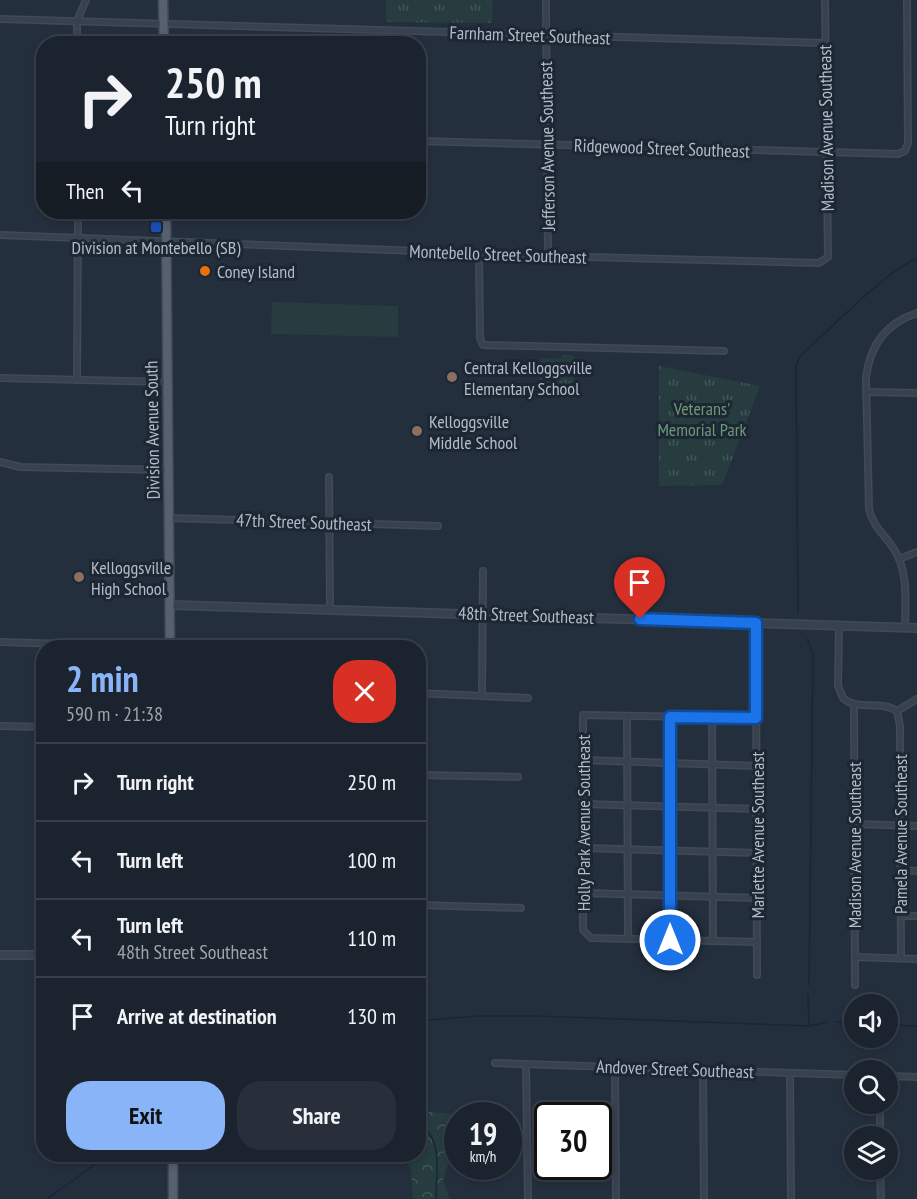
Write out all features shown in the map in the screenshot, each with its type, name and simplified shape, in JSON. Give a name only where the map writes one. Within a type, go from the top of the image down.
[{"type":"main road","points":[[163,0],[164,36]]},
{"type":"main road","name":"Division Avenue South","points":[[166,219],[170,640]]},
{"type":"main road","points":[[173,1162],[173,1199]]},
{"type":"street","points":[[77,36],[77,21],[86,0]]},
{"type":"street","name":"Jefferson Avenue Southeast","points":[[546,0],[548,256]]},
{"type":"street","name":"Madison Avenue Southeast","points":[[825,0],[828,256]]},
{"type":"street","name":"Ridgewood Street Southeast","points":[[426,141],[898,154],[905,151],[908,143],[907,0]]},
{"type":"street","name":"Farnham Street Southeast","points":[[0,19],[825,43]]},
{"type":"street","points":[[76,380],[78,219]]},
{"type":"street","name":"Montebello Street Southeast","points":[[0,235],[166,240],[189,244],[813,264],[819,263],[828,256]]},
{"type":"street","points":[[479,253],[482,344],[724,351]]},
{"type":"street","points":[[905,628],[905,580],[899,559],[876,529],[869,509],[866,392],[867,367],[877,341],[899,320],[917,313]]},
{"type":"street","points":[[0,378],[168,382]]},
{"type":"street","points":[[866,392],[917,393]]},
{"type":"street","points":[[0,462],[20,467],[169,470]]},
{"type":"street","points":[[328,477],[330,609]]},
{"type":"street","name":"47th Street Southeast","points":[[169,518],[438,526]]},
{"type":"street","points":[[899,559],[917,552]]},
{"type":"street","points":[[482,696],[483,571]]},
{"type":"street","name":"48th Street Southeast","points":[[171,605],[917,628]]},
{"type":"street","name":"Marlette Avenue Southeast","points":[[756,623],[757,975]]},
{"type":"street","points":[[838,626],[838,686],[843,698],[854,704],[886,706],[897,711],[917,699]]},
{"type":"street","points":[[0,642],[36,643]]},
{"type":"street","points":[[426,693],[528,698]]},
{"type":"street","name":"Madison Avenue Southeast","points":[[854,704],[855,985]]},
{"type":"street","name":"Pamela Avenue Southeast","points":[[897,711],[901,958]]},
{"type":"street","name":"Holly Park Avenue Southeast","points":[[627,716],[583,715],[583,930],[591,938],[628,939]]},
{"type":"street","points":[[756,718],[627,716],[627,894],[628,939],[757,942]]},
{"type":"street","points":[[670,717],[670,940]]},
{"type":"street","points":[[712,718],[713,941]]},
{"type":"street","points":[[0,726],[36,728]]},
{"type":"street","points":[[583,760],[757,766]]},
{"type":"street","points":[[426,775],[518,777]]},
{"type":"street","points":[[583,804],[757,809]]},
{"type":"street","points":[[855,824],[917,826]]},
{"type":"street","points":[[583,848],[757,853]]},
{"type":"street","points":[[900,870],[917,871]]},
{"type":"street","points":[[583,893],[757,898]]},
{"type":"street","points":[[426,905],[521,908]]},
{"type":"street","points":[[901,916],[917,916]]},
{"type":"street","points":[[0,955],[36,955]]},
{"type":"street","points":[[855,957],[917,959]]},
{"type":"street","name":"Andover Street Southeast","points":[[495,1063],[844,1074]]},
{"type":"street","points":[[526,1064],[528,1199]]},
{"type":"street","points":[[615,1067],[616,1199]]},
{"type":"street","points":[[704,1070],[704,1199]]},
{"type":"street","points":[[790,1072],[791,1199]]},
{"type":"street","points":[[898,1076],[917,1077]]},
{"type":"street","points":[[880,1180],[881,1199]]},
{"type":"green space","points":[[386,0],[493,0],[492,23],[386,22]]},
{"type":"green space","points":[[272,302],[398,306],[398,337],[271,334]]},
{"type":"green space","points":[[562,355],[575,356],[574,398],[539,397],[541,358],[561,359]]},
{"type":"green space","name":"Veterans' Memorial Park","points":[[659,366],[760,386],[722,485],[659,486]]},
{"type":"green space","points":[[426,1112],[444,1113],[443,1180],[450,1199],[413,1199],[411,1169],[406,1162],[426,1162]]},
{"type":"waterway","points":[[798,613],[796,365],[800,356],[875,287],[905,264],[917,259]]},
{"type":"waterway","points":[[807,639],[813,653],[809,985]]},
{"type":"waterway","points":[[808,995],[809,1026]]},
{"type":"waterway","points":[[426,1020],[477,1016],[537,1016],[809,1026],[828,1022]]},
{"type":"waterway","points":[[836,1022],[844,1022]]},
{"type":"waterway","points":[[898,1025],[917,1026]]},
{"type":"waterway","points":[[426,1130],[432,1138],[437,1157],[436,1199]]},
{"type":"waterway","points":[[47,1199],[98,1162]]},
{"type":"place","name":"Division at Montebello (SB)","points":[[156,227]]},
{"type":"place","name":"Coney Island","points":[[205,271]]},
{"type":"place","name":"Central Kelloggsville Elementary School","points":[[452,377]]},
{"type":"place","name":"Kelloggsville Middle School","points":[[417,431]]},
{"type":"place","name":"Kelloggsville High School","points":[[79,577]]},
{"type":"route","points":[[640,619],[756,623],[756,718],[670,717],[670,940]]}]
